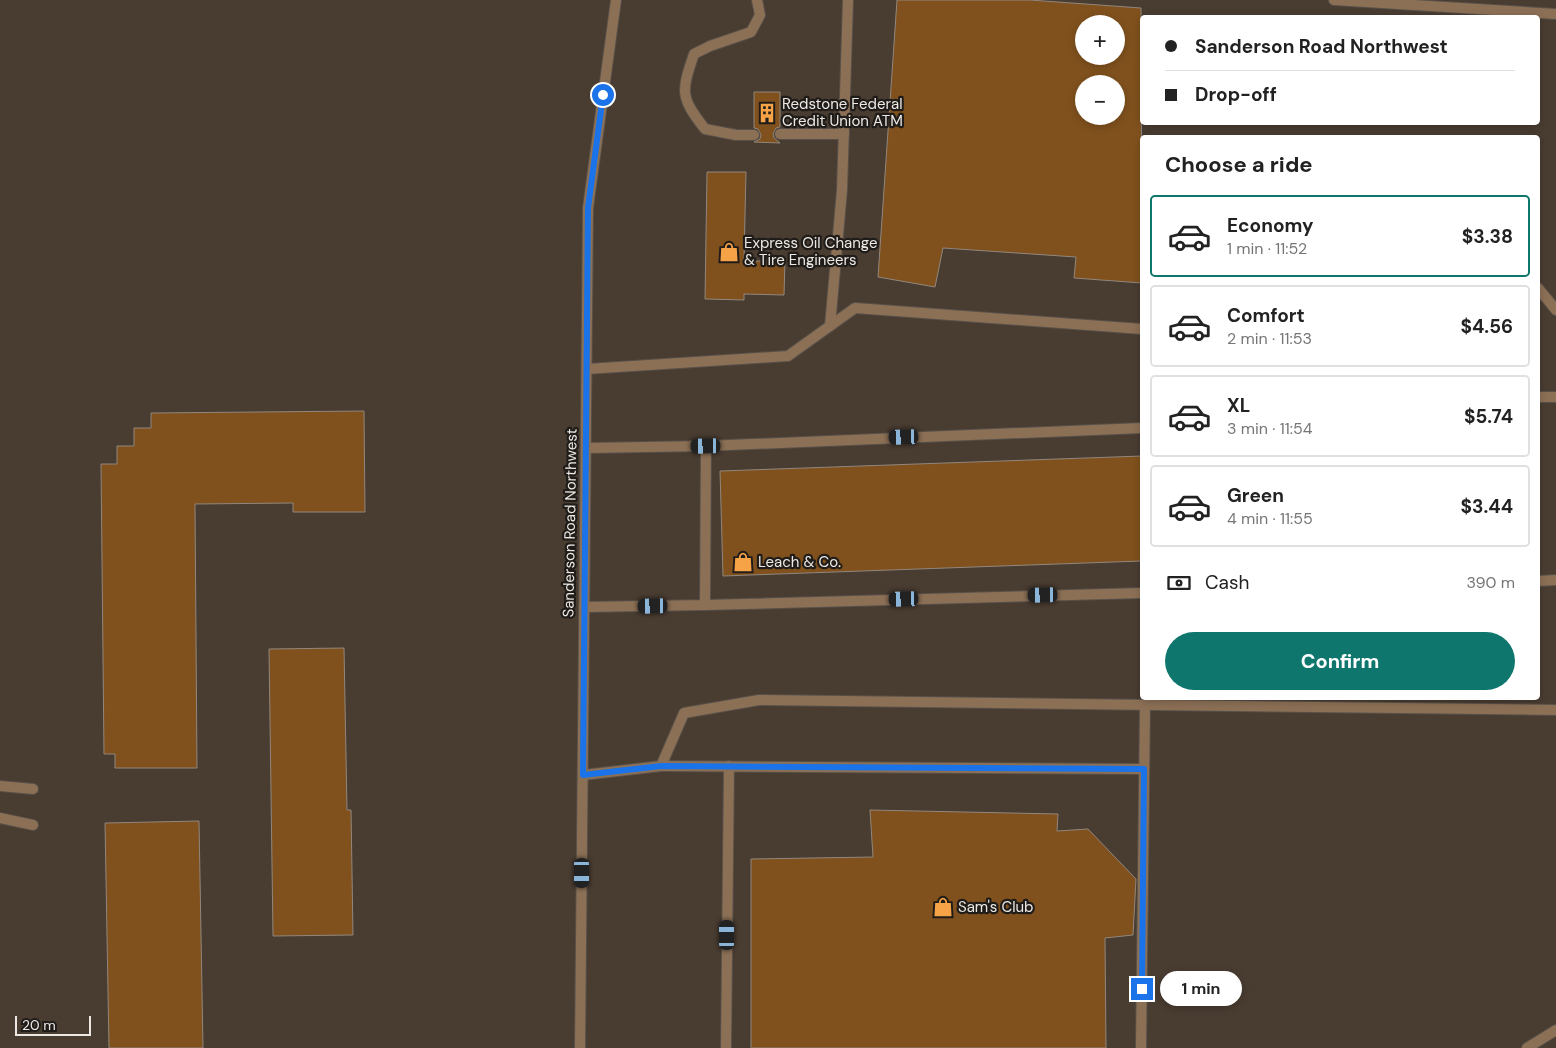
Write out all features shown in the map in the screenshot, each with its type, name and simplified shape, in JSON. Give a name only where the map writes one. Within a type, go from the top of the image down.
[{"type":"street","name":"Sanderson Road Northwest","points":[[580,1048],[588,208],[616,0]]},
{"type":"street","points":[[754,135],[736,135],[705,129],[688,108],[685,91],[686,76],[694,54],[710,46],[751,32],[760,15],[757,0]]},
{"type":"street","points":[[830,326],[842,190],[848,0]]},
{"type":"street","points":[[1334,0],[1556,14]]},
{"type":"street","points":[[780,134],[844,134]]},
{"type":"street","points":[[1540,290],[1556,310]]},
{"type":"street","points":[[587,369],[788,356],[855,308],[1140,329]]},
{"type":"street","points":[[1540,397],[1556,396]]},
{"type":"street","points":[[586,448],[706,446],[1140,428]]},
{"type":"street","points":[[705,605],[706,446]]},
{"type":"street","points":[[1540,581],[1556,580]]},
{"type":"street","points":[[584,607],[1140,593]]},
{"type":"street","points":[[661,766],[684,713],[759,700],[1556,710]]},
{"type":"street","points":[[1141,1048],[1145,705]]},
{"type":"street","points":[[583,775],[661,766],[1144,769]]},
{"type":"street","points":[[726,1048],[729,766]]},
{"type":"street","points":[[0,786],[33,789]]},
{"type":"street","points":[[0,818],[33,825]]},
{"type":"street","points":[[1527,1048],[1556,1030]]},
{"type":"shaded area","points":[[0,0],[1556,0],[1556,1048],[0,1048]]},
{"type":"building","points":[[897,0],[1030,0],[1141,8],[1140,283],[1074,278],[1076,257],[943,248],[935,287],[878,277]]},
{"type":"building","name":"Redstone Federal Credit Union ATM","points":[[754,92],[780,92],[780,127],[776,128],[773,134],[774,138],[780,143],[754,142],[760,139],[761,135],[758,129],[754,128]]},
{"type":"building","points":[[707,172],[746,172],[744,261],[785,261],[784,295],[744,294],[744,300],[705,299]]},
{"type":"building","points":[[364,411],[365,512],[293,512],[293,503],[195,504],[197,768],[115,768],[115,754],[104,754],[101,464],[117,464],[117,446],[134,446],[134,428],[151,428],[151,413]]},
{"type":"building","points":[[1140,456],[1140,561],[723,576],[720,471]]},
{"type":"building","points":[[344,648],[347,810],[351,810],[353,935],[273,936],[269,649]]},
{"type":"building","name":"Sam's Club","points":[[870,810],[1058,814],[1057,831],[1088,829],[1136,879],[1133,935],[1105,938],[1106,1048],[751,1048],[751,859],[873,857]]},
{"type":"building","points":[[199,821],[203,1048],[109,1048],[105,823]]},
{"type":"place","name":"Redstone Federal Credit Union ATM","points":[[767,113]]},
{"type":"place","name":"Express Oil Change & Tire Engineers","points":[[729,252]]},
{"type":"place","name":"Leach & Co.","points":[[743,562]]},
{"type":"place","name":"Sam's Club","points":[[943,907]]},
{"type":"route","points":[[603,95],[588,208],[583,775],[661,766],[1144,769],[1142,989]]}]
